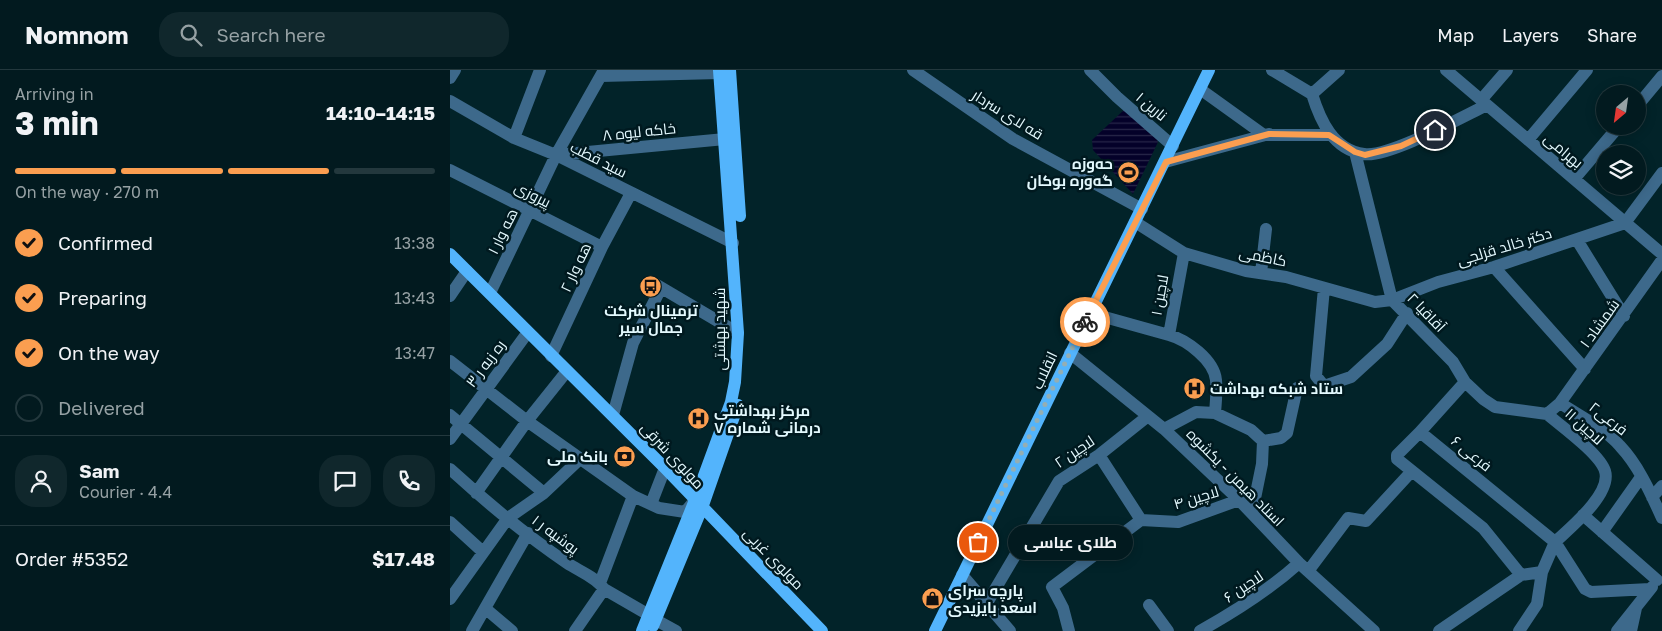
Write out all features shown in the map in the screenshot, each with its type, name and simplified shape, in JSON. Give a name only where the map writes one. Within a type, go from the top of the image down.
[{"type":"main road","name":"انقلاب","points":[[935,631],[1070,353],[1166,162],[1209,70]]},
{"type":"main road","name":"شهید بهشتی","points":[[698,504],[731,402],[738,358],[734,244],[725,139],[723,71]]},
{"type":"main road","name":"شهید بهشتی","points":[[642,631],[652,622],[698,504],[732,425],[741,391],[746,352],[723,71]]},
{"type":"main road","name":"مولوی شرقی","points":[[450,254],[551,356],[613,415],[698,504]]},
{"type":"main road","name":"مولوی غربی","points":[[698,504],[821,631]]},
{"type":"street","points":[[450,78],[455,70]]},
{"type":"street","points":[[514,138],[540,70]]},
{"type":"street","name":"قه لای سردار","points":[[912,70],[1013,139],[1142,209]]},
{"type":"street","name":"نارین ۱","points":[[1090,70],[1117,98],[1173,146]]},
{"type":"street","points":[[1272,70],[1312,94],[1318,114],[1329,135],[1355,152],[1365,155],[1401,146],[1484,103],[1507,70]]},
{"type":"street","points":[[1312,94],[1339,70]]},
{"type":"street","name":"بهرامی","points":[[1446,70],[1662,254]]},
{"type":"street","points":[[1528,140],[1587,70]]},
{"type":"street","points":[[602,73],[723,71]]},
{"type":"street","name":"هه وار ۱","points":[[490,293],[556,156],[602,73]]},
{"type":"street","points":[[1646,95],[1662,76]]},
{"type":"street","points":[[1200,90],[1264,135],[1329,135]]},
{"type":"street","name":"سید قطب","points":[[450,101],[514,138],[683,216],[734,244]]},
{"type":"street","points":[[1166,162],[1269,134]]},
{"type":"street","points":[[1574,179],[1611,135]]},
{"type":"street","name":"خاکه لیوه ۸","points":[[556,156],[725,139]]},
{"type":"street","name":"آقاقیا ۲","points":[[1355,152],[1392,300],[1407,313],[1453,362],[1465,382],[1483,399],[1495,406],[1547,414]]},
{"type":"street","name":"پیروزی","points":[[450,170],[602,247]]},
{"type":"street","points":[[1625,223],[1662,173]]},
{"type":"street","name":"هه وار ۲","points":[[551,356],[602,247],[631,193]]},
{"type":"street","name":"کاظمی","points":[[1135,222],[1184,253],[1261,273],[1286,277],[1375,302],[1392,300]]},
{"type":"street","name":"دکتر خالد قزلجی","points":[[1392,300],[1438,282],[1494,268],[1625,223]]},
{"type":"street","points":[[1261,273],[1266,229]]},
{"type":"street","points":[[1576,240],[1624,316]]},
{"type":"street","name":"لاچین ۱","points":[[1184,253],[1169,335],[1183,339],[1194,347],[1216,378],[1215,413]]},
{"type":"street","name":"شمشاد ۱","points":[[1560,403],[1624,316],[1662,260]]},
{"type":"street","points":[[1494,268],[1585,369]]},
{"type":"street","points":[[450,296],[468,271]]},
{"type":"street","points":[[613,415],[633,343],[658,286],[738,332]]},
{"type":"street","points":[[1324,288],[1316,376],[1324,386],[1351,377],[1387,344],[1407,313]]},
{"type":"street","points":[[1090,313],[1169,335]]},
{"type":"street","name":"ره زبه ر ۳","points":[[450,439],[528,332]]},
{"type":"street","name":"استاد هیمن - یکشوه","points":[[1070,353],[1164,429],[1239,500],[1304,567],[1374,631]]},
{"type":"street","name":"مولوی شرقی","points":[[450,361],[527,421],[633,496],[660,508],[685,512],[698,504]]},
{"type":"street","points":[[476,493],[527,421],[567,371]]},
{"type":"street","points":[[1465,382],[1398,455],[1397,459],[1483,528],[1521,575]]},
{"type":"street","points":[[1263,441],[1282,438],[1287,433],[1297,388]]},
{"type":"street","points":[[1547,414],[1560,403]]},
{"type":"street","name":"فرعی۲","points":[[1560,403],[1593,423],[1621,447],[1641,477],[1662,518]]},
{"type":"street","points":[[1164,429],[1196,412],[1215,413],[1251,430],[1263,441],[1262,464],[1252,513]]},
{"type":"street","name":"لاچین ۱۱","points":[[1547,414],[1592,453],[1605,471],[1604,488],[1583,515],[1555,542]]},
{"type":"street","points":[[450,415],[544,493]]},
{"type":"street","name":"لاچین ۲","points":[[987,602],[1059,481],[1099,455],[1148,416]]},
{"type":"street","name":"فرعی ۶","points":[[1420,432],[1555,542],[1585,589],[1591,592],[1656,580]]},
{"type":"street","points":[[1069,631],[1063,608],[1052,587],[1141,520],[1099,455]]},
{"type":"street","points":[[450,599],[508,518],[544,493],[580,459]]},
{"type":"street","points":[[651,504],[665,468]]},
{"type":"street","name":"۱ پوشپه ر","points":[[450,469],[476,493],[567,563],[652,622],[676,631]]},
{"type":"street","name":"لاچین ۶","points":[[1200,631],[1237,611],[1304,567],[1348,518],[1366,521],[1412,471]]},
{"type":"street","points":[[1602,532],[1641,477]]},
{"type":"street","points":[[1652,497],[1662,486]]},
{"type":"street","points":[[575,631],[602,586],[633,496]]},
{"type":"street","name":"لاچین ۴","points":[[1141,520],[1178,522],[1239,500]]},
{"type":"street","points":[[1583,515],[1656,580],[1616,631]]},
{"type":"street","points":[[450,522],[483,552]]},
{"type":"street","points":[[472,631],[528,533]]},
{"type":"street","points":[[1519,631],[1537,604],[1542,572],[1555,542]]},
{"type":"street","points":[[1440,631],[1521,575],[1542,572]]},
{"type":"street","points":[[962,575],[1010,631]]},
{"type":"street","points":[[1631,631],[1637,604]]},
{"type":"street","points":[[1149,605],[1168,631]]},
{"type":"street","points":[[486,609],[512,631]]},
{"type":"shaded area","name":"حه‌وزه گه‌وره بوکان","points":[[1126,108],[1156,137],[1158,142],[1133,194],[1093,150],[1092,140]]},
{"type":"way so far","points":[[978,542],[1085,322]]},
{"type":"place","name":"حه‌وزه گه‌وره بوکان","points":[[1129,172]]},
{"type":"place","name":"ترمینال شرکت جمال سیر","points":[[651,287]]},
{"type":"place","name":"ستاد شبکه بهداشت","points":[[1194,388]]},
{"type":"place","name":"مرکز بهداشتی درمانی شماره ۷","points":[[698,419]]},
{"type":"place","name":"بانک ملی","points":[[624,456]]},
{"type":"place","name":"طلای عباسی","points":[[978,542]]},
{"type":"place","name":"پارچه سرای اسعد بایزیدی","points":[[932,599]]},
{"type":"route","points":[[1085,322],[1166,162],[1269,134],[1329,135],[1355,152],[1365,155],[1401,146],[1435,130]]}]
